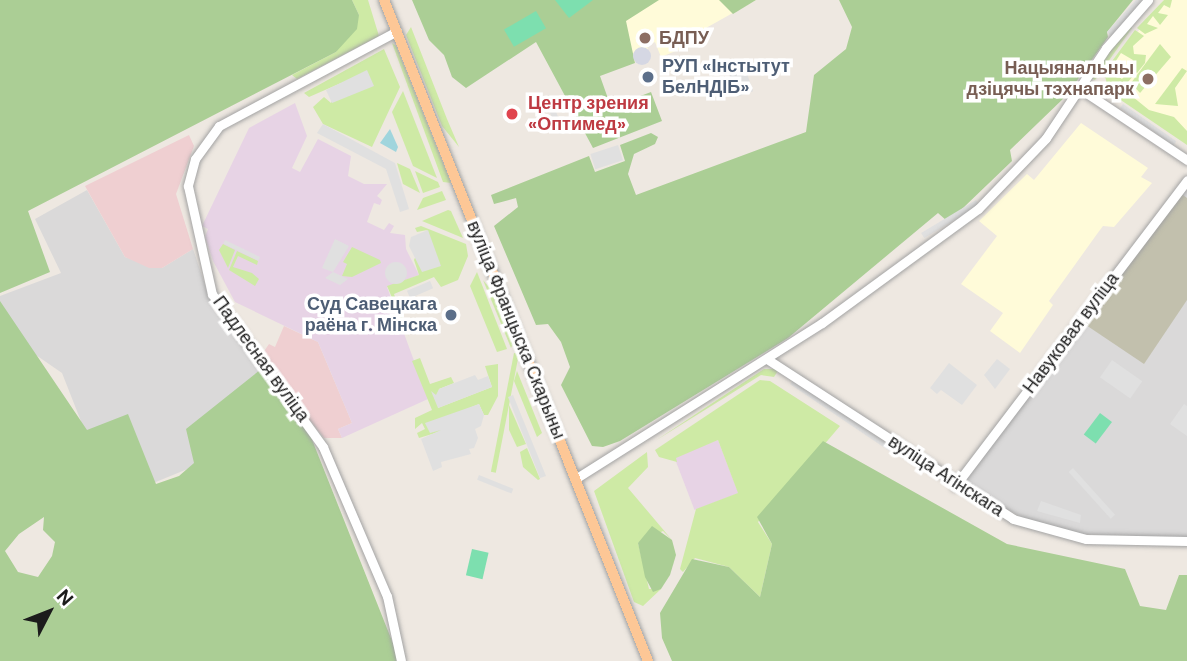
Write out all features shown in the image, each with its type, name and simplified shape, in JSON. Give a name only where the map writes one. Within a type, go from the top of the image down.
[{"type":"main road","name":"вуліца Францыска Скарыны","points":[[384,0],[648,661]]},
{"type":"street","points":[[575,479],[767,359],[899,270],[991,198],[1038,148],[1116,35],[1148,0]]},
{"type":"street","name":"Падлесная вуліца","points":[[397,31],[219,126],[195,159],[188,186],[212,294],[323,447],[383,587],[401,661]]},
{"type":"street","points":[[1080,88],[1187,160]]},
{"type":"street","name":"Навуковая вуліца","points":[[956,486],[1187,180]]},
{"type":"street","name":"вуліца Агінскага","points":[[767,359],[956,486],[1006,516],[1053,533],[1110,541],[1187,541]]},
{"type":"shaded area","name":"БДПУ","points":[[549,0],[756,0],[706,28],[705,39],[661,57],[655,42],[647,46],[650,57],[599,75]]},
{"type":"shaded area","points":[[1136,0],[1144,0],[1112,37],[1107,32]]},
{"type":"shaded area","name":"Нацыянальны дзіцячы тэхнапарк","points":[[1164,0],[1187,0],[1187,142],[1110,89],[1106,70]]},
{"type":"shaded area","points":[[642,47],[648,50],[651,56],[648,62],[642,65],[636,62],[633,56],[636,50]]},
{"type":"shaded area","points":[[743,62],[753,91],[737,97],[727,68]]},
{"type":"shaded area","points":[[367,70],[374,86],[332,103],[326,90]]},
{"type":"shaded area","points":[[551,99],[564,132],[559,134],[545,101]]},
{"type":"shaded area","points":[[295,103],[307,136],[292,168],[300,172],[318,139],[351,156],[348,176],[364,184],[387,184],[377,196],[382,200],[380,205],[374,203],[367,222],[384,230],[389,223],[394,226],[390,233],[405,235],[406,249],[419,275],[387,287],[428,399],[342,438],[338,429],[352,423],[318,342],[235,302],[213,261],[205,237],[208,229],[202,226],[249,128]]},
{"type":"shaded area","points":[[1123,104],[1176,141],[1173,145],[1120,108]]},
{"type":"shaded area","points":[[1081,123],[1148,168],[1141,177],[1152,183],[1114,227],[1103,226],[1049,301],[1053,305],[1020,353],[990,331],[1003,313],[961,284],[997,236],[979,221],[1027,174],[1034,180]]},
{"type":"shaded area","points":[[323,124],[395,163],[409,209],[400,212],[386,169],[317,133]]},
{"type":"shaded area","points":[[189,135],[194,146],[176,194],[193,249],[162,268],[149,268],[125,257],[85,186]]},
{"type":"shaded area","points":[[618,145],[623,160],[595,169],[590,154]]},
{"type":"shaded area","points":[[1187,182],[1187,538],[1079,534],[1029,521],[964,486],[963,479]]},
{"type":"shaded area","points":[[87,190],[125,257],[162,268],[193,249],[213,309],[267,379],[207,461],[112,500],[62,373],[17,342],[0,307],[0,296],[61,273],[35,219]]},
{"type":"shaded area","points":[[1179,192],[1187,198],[1187,300],[1144,364],[1083,323]]},
{"type":"shaded area","points":[[976,200],[979,205],[924,238],[921,233]]},
{"type":"shaded area","points":[[428,230],[441,266],[422,272],[409,246],[411,237]]},
{"type":"shaded area","points":[[335,239],[349,246],[333,272],[322,268]]},
{"type":"shaded area","points":[[225,240],[260,257],[258,261],[223,244]]},
{"type":"shaded area","points":[[396,262],[406,269],[407,273],[400,283],[396,284],[386,277],[385,273],[392,263]]},
{"type":"shaded area","points":[[333,272],[348,279],[340,285],[325,278]]},
{"type":"shaded area","points":[[430,281],[433,288],[410,298],[407,291]]},
{"type":"shaded area","points":[[284,326],[318,342],[352,423],[338,429],[342,438],[324,438],[260,357],[269,344],[275,347]]},
{"type":"shaded area","points":[[997,359],[1010,369],[995,389],[984,375]]},
{"type":"shaded area","points":[[1112,360],[1142,381],[1130,398],[1100,377]]},
{"type":"shaded area","points":[[949,363],[977,385],[962,405],[941,390],[937,394],[930,388]]},
{"type":"shaded area","points":[[475,375],[478,380],[488,376],[492,387],[438,408],[431,391],[436,395],[439,389]]},
{"type":"shaded area","points":[[793,380],[899,452],[896,456],[790,384]]},
{"type":"shaded area","points":[[513,395],[546,476],[540,478],[508,397]]},
{"type":"shaded area","points":[[479,404],[484,415],[481,426],[475,429],[478,438],[474,448],[469,449],[471,454],[441,462],[442,467],[433,471],[421,439],[441,430],[430,433],[425,423]]},
{"type":"shaded area","points":[[1184,404],[1187,406],[1187,436],[1170,424]]},
{"type":"shaded area","points":[[718,440],[738,493],[695,510],[674,457]]},
{"type":"shaded area","points":[[1073,468],[1115,515],[1111,519],[1069,472]]},
{"type":"shaded area","points":[[479,475],[513,489],[511,493],[477,480]]},
{"type":"shaded area","points":[[1041,501],[1081,515],[1080,523],[1037,511]]},
{"type":"green space","points":[[0,0],[352,0],[359,15],[357,29],[336,52],[28,211],[50,272],[0,293]]},
{"type":"green space","points":[[352,0],[368,0],[379,36],[297,79],[292,75],[336,52],[359,15]]},
{"type":"green space","points":[[412,0],[659,0],[626,21],[635,63],[600,76],[611,107],[651,92],[662,121],[593,148],[536,42],[466,88],[452,77],[444,55],[429,40]]},
{"type":"green space","points":[[555,0],[593,0],[569,18]]},
{"type":"green space","points":[[719,0],[756,0],[733,14]]},
{"type":"green space","points":[[839,0],[1133,0],[1107,32],[1108,37],[1066,96],[1010,150],[1012,161],[963,208],[947,221],[938,213],[788,338],[620,441],[603,447],[592,446],[561,385],[570,367],[561,342],[548,324],[536,325],[494,226],[518,207],[516,198],[494,204],[491,195],[589,156],[595,172],[625,161],[620,145],[651,133],[658,137],[655,144],[634,154],[628,174],[636,195],[806,132],[814,75],[846,49],[852,27]]},
{"type":"green space","points":[[1164,0],[1172,0],[1170,8],[1164,5],[1158,13],[1168,15],[1160,25],[1153,16],[1147,24],[1158,28],[1145,34],[1137,28]]},
{"type":"green space","points":[[536,11],[546,28],[514,47],[504,30]]},
{"type":"green space","points":[[1129,26],[1132,28],[1095,80],[1090,77]]},
{"type":"green space","points":[[411,27],[459,147],[442,126],[406,35]]},
{"type":"green space","points":[[1135,30],[1144,36],[1133,46],[1134,54],[1146,55],[1145,63],[1137,73],[1129,67],[1133,60],[1121,53],[1110,70],[1122,79],[1129,71],[1134,75],[1128,82],[1133,97],[1149,110],[1174,117],[1187,131],[1187,145],[1109,92],[1104,72]]},
{"type":"green space","points":[[392,43],[396,46],[451,183],[443,182]]},
{"type":"green space","points":[[1160,44],[1171,57],[1140,93],[1131,83]]},
{"type":"green space","points":[[384,49],[400,87],[372,147],[323,124],[313,107],[324,97],[331,103],[341,83],[309,97],[304,93]]},
{"type":"green space","points":[[1182,68],[1187,71],[1175,88],[1178,106],[1155,104]]},
{"type":"green space","points":[[403,91],[437,178],[413,166],[392,112]]},
{"type":"green space","points":[[397,163],[410,169],[420,193],[403,184]]},
{"type":"green space","points":[[415,171],[438,182],[440,187],[423,193]]},
{"type":"green space","points":[[442,191],[446,200],[417,210],[423,198]]},
{"type":"green space","points":[[448,210],[451,211],[463,238],[422,221]]},
{"type":"green space","points":[[421,226],[466,244],[468,256],[458,280],[441,287],[434,277],[394,294],[409,337],[387,286],[419,275],[414,260],[427,230],[417,232],[415,228]]},
{"type":"green space","points":[[223,244],[235,250],[228,268],[219,250]]},
{"type":"green space","points":[[352,247],[380,260],[381,263],[352,277],[342,276],[347,264],[343,262]]},
{"type":"green space","points":[[237,251],[258,261],[257,265],[238,256],[233,267],[252,273],[259,279],[255,286],[229,270]]},
{"type":"green space","points":[[477,272],[507,349],[497,352],[470,286]]},
{"type":"green space","points":[[483,280],[493,292],[514,342],[511,348]]},
{"type":"green space","points":[[0,301],[87,430],[128,414],[156,484],[179,476],[194,463],[186,429],[260,370],[309,432],[400,661],[0,661]],"holes":[[[44,517],[43,530],[55,542],[52,556],[38,577],[18,572],[5,551],[19,534]]]},
{"type":"green space","points":[[514,353],[519,354],[496,473],[491,472]]},
{"type":"green space","points":[[420,358],[430,384],[451,377],[454,383],[439,389],[438,408],[492,387],[485,366],[498,364],[498,396],[488,415],[484,415],[479,404],[436,422],[442,431],[419,438],[417,433],[425,429],[422,423],[415,429],[415,418],[432,410],[412,361]]},
{"type":"green space","points":[[764,369],[779,369],[774,377],[761,375],[655,441]]},
{"type":"green space","points":[[517,371],[542,433],[537,437],[514,381]]},
{"type":"green space","points":[[760,380],[770,381],[840,426],[758,522],[772,544],[760,597],[729,567],[695,558],[683,572],[680,569],[696,509],[738,493],[718,440],[676,458],[677,462],[659,457],[655,450]]},
{"type":"green space","points":[[509,405],[526,444],[517,447],[509,430]]},
{"type":"green space","points":[[1100,413],[1112,422],[1096,444],[1084,435]]},
{"type":"green space","points":[[823,441],[1007,544],[1125,569],[1140,606],[1166,610],[1179,575],[1187,575],[1187,661],[672,661],[662,638],[660,613],[692,559],[729,567],[760,597],[772,544],[757,517]]},
{"type":"green space","points":[[527,448],[540,479],[538,480],[523,467],[520,452]]},
{"type":"green space","points":[[647,452],[648,467],[628,488],[672,540],[663,531],[638,543],[649,589],[661,589],[643,606],[634,602],[594,491]]},
{"type":"green space","points":[[652,526],[672,540],[676,555],[670,575],[661,589],[653,592],[645,577],[638,543]]},
{"type":"green space","points":[[472,549],[489,553],[482,579],[466,575]]},
{"type":"water","points":[[390,129],[398,147],[396,152],[380,143]]},
{"type":"place","name":"БДПУ","points":[[645,38]]},
{"type":"place","name":"РУП «Інстытут БелНДІБ»","points":[[648,77]]},
{"type":"place","name":"Нацыянальны дзіцячы тэхнапарк","points":[[1148,79]]},
{"type":"place","name":"Центр зрения «Оптимед»","points":[[512,114]]},
{"type":"place","name":"Суд Савецкага раёна г. Мінска","points":[[451,315]]}]
